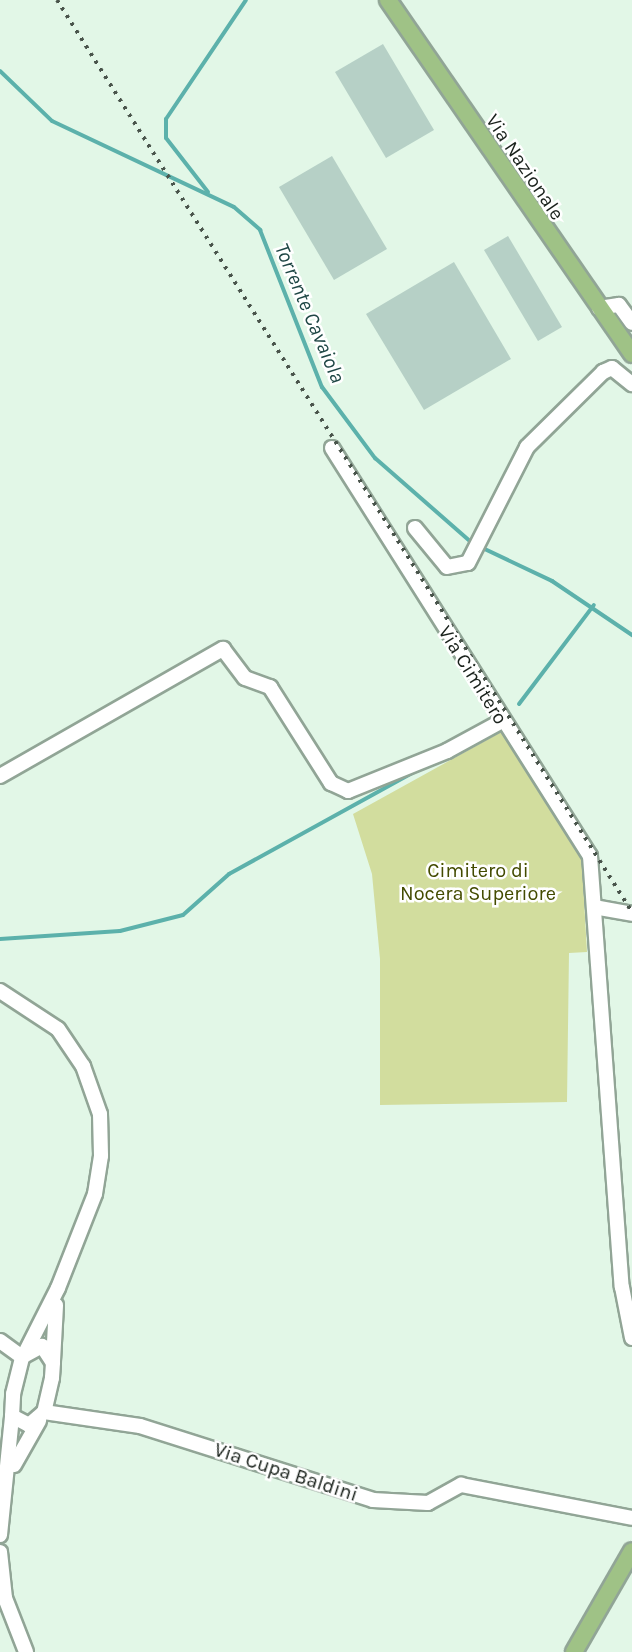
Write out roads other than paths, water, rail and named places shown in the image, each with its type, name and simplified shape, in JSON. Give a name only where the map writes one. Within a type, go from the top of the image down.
[{"type":"main road","name":"Via Nazionale","points":[[388,0],[632,354]]},
{"type":"main road","points":[[574,1652],[632,1551]]},
{"type":"street","points":[[599,308],[619,305],[632,323]]},
{"type":"street","points":[[415,528],[447,567],[468,563],[479,549],[492,509],[527,447],[603,372],[612,368],[632,384]]},
{"type":"street","name":"Via Cimitero","points":[[332,448],[502,721],[590,856],[622,1287],[632,1338]]},
{"type":"street","points":[[0,776],[223,649],[245,678],[270,687],[331,783],[348,791],[447,751],[502,721]]},
{"type":"street","points":[[594,907],[632,914]]},
{"type":"street","points":[[0,991],[58,1029],[83,1066],[100,1114],[95,1194],[58,1288],[24,1355],[12,1416],[8,1481],[0,1534]]},
{"type":"street","points":[[8,1481],[41,1416],[53,1363],[58,1288]]},
{"type":"street","points":[[0,1341],[24,1355]]},
{"type":"street","points":[[24,1355],[42,1346],[53,1363]]},
{"type":"street","name":"Via Cupa Baldini","points":[[12,1416],[29,1425],[41,1416],[140,1426],[373,1500],[428,1503],[461,1485],[632,1518]]},
{"type":"street","points":[[0,1552],[5,1598],[26,1652]]},
{"type":"waterway","points":[[208,192],[166,138],[166,119],[246,0]]},
{"type":"waterway","name":"Torrente Cavaiola","points":[[0,71],[52,121],[234,207],[260,230],[322,387],[375,458],[472,543],[552,581],[632,635]]},
{"type":"waterway","points":[[519,704],[594,605]]},
{"type":"waterway","points":[[0,939],[120,931],[183,915],[229,874],[419,769]]},
{"type":"railway","points":[[57,0],[632,912]]},
{"type":"park label","name":"Cimitero di Nocera Superiore","points":[[478,882]]}]
